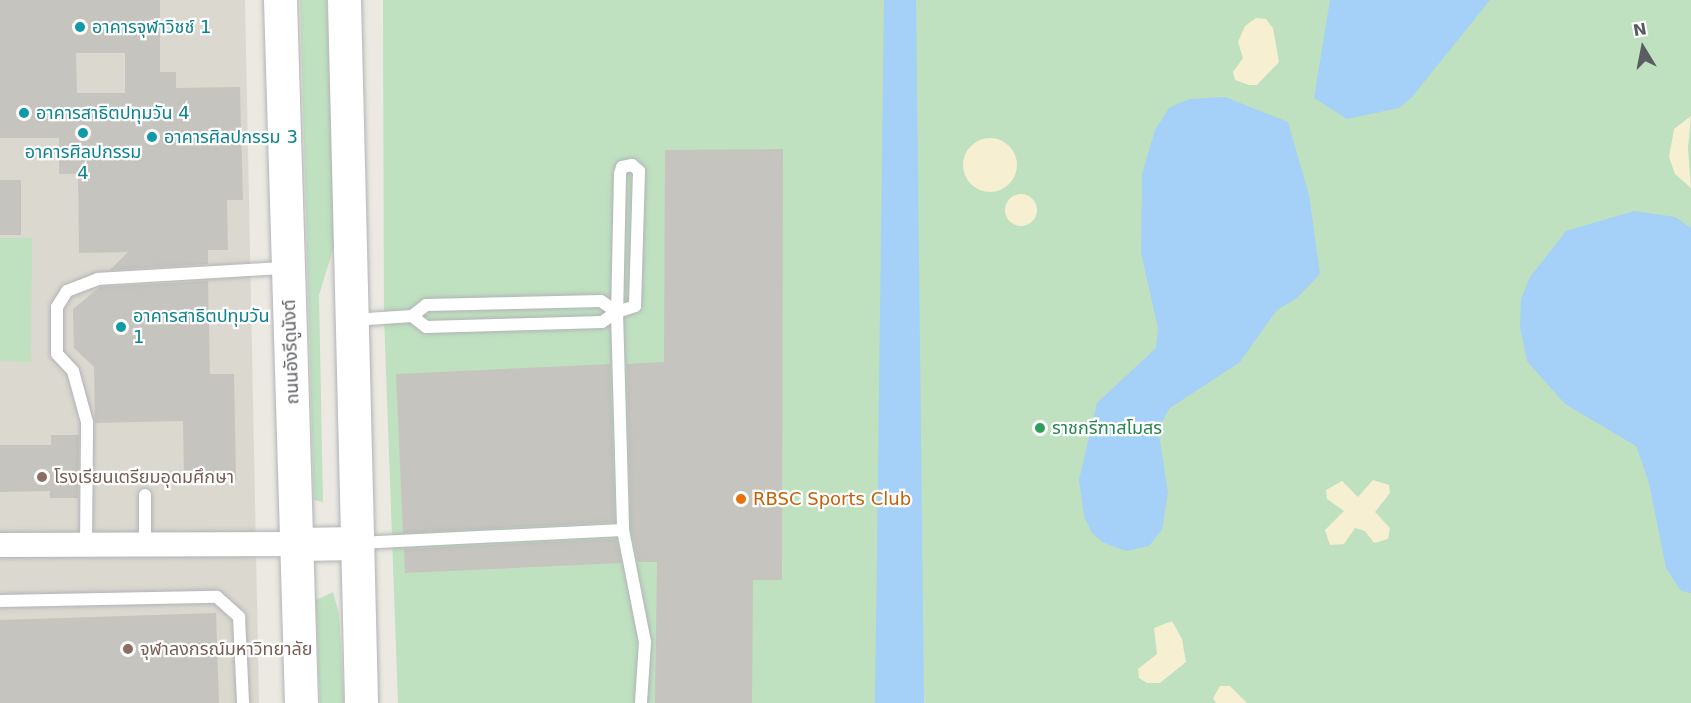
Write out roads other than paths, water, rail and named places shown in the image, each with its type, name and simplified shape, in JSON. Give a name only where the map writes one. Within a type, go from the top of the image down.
[{"type":"main road","name":"ถนนอังรีดูนังต์","points":[[280,0],[301,703]]},
{"type":"main road","points":[[344,0],[361,703]]},
{"type":"main road","points":[[297,544],[357,543]]},
{"type":"street","points":[[0,544],[297,544]]},
{"type":"lane","points":[[412,316],[426,327],[602,322],[617,312],[635,306],[639,171],[632,165],[622,167],[620,174],[617,312],[622,530],[645,642],[642,703]]},
{"type":"lane","points":[[86,544],[87,422],[73,371],[57,354],[57,307],[67,291],[98,279],[288,268]]},
{"type":"lane","points":[[351,320],[412,316],[426,305],[601,301],[617,312]]},
{"type":"lane","points":[[144,495],[145,543]]},
{"type":"lane","points":[[357,543],[622,530]]},
{"type":"lane","points":[[0,601],[217,597],[239,617],[243,703]]},
{"type":"water","points":[[884,0],[916,0],[924,703],[875,703]]},
{"type":"water","points":[[1330,0],[1490,0],[1412,97],[1399,108],[1347,119],[1314,98]]},
{"type":"water","points":[[1225,97],[1288,122],[1309,195],[1320,274],[1297,298],[1276,311],[1240,362],[1170,408],[1158,428],[1168,493],[1162,530],[1149,546],[1126,551],[1102,542],[1092,533],[1084,516],[1079,480],[1097,403],[1156,348],[1158,328],[1141,253],[1142,174],[1155,130],[1169,108],[1189,99]]},
{"type":"water","points":[[1634,211],[1675,217],[1691,228],[1691,593],[1681,591],[1666,568],[1649,483],[1636,446],[1565,404],[1527,361],[1520,327],[1521,299],[1530,277],[1566,231]]},
{"type":"place","name":"อาคารจุฬาวิชช์ 1","points":[[80,27]]},
{"type":"place","name":"อาคารสาธิตปทุมวัน 4","points":[[24,113]]},
{"type":"place","name":"อาคารศิลปกรรม 4","points":[[83,133]]},
{"type":"place","name":"อาคารศิลปกรรม 3","points":[[152,137]]},
{"type":"place","name":"อาคารสาธิตปทุมวัน 1","points":[[121,327]]},
{"type":"place","name":"ราชกรีฑาสโมสร","points":[[1040,428]]},
{"type":"place","name":"โรงเรียนเตรียมอุดมศึกษา","points":[[42,477]]},
{"type":"place","name":"RBSC Sports Club","points":[[741,499]]},
{"type":"place","name":"จุฬาลงกรณ์มหาวิทยาลัย","points":[[128,649]]}]
